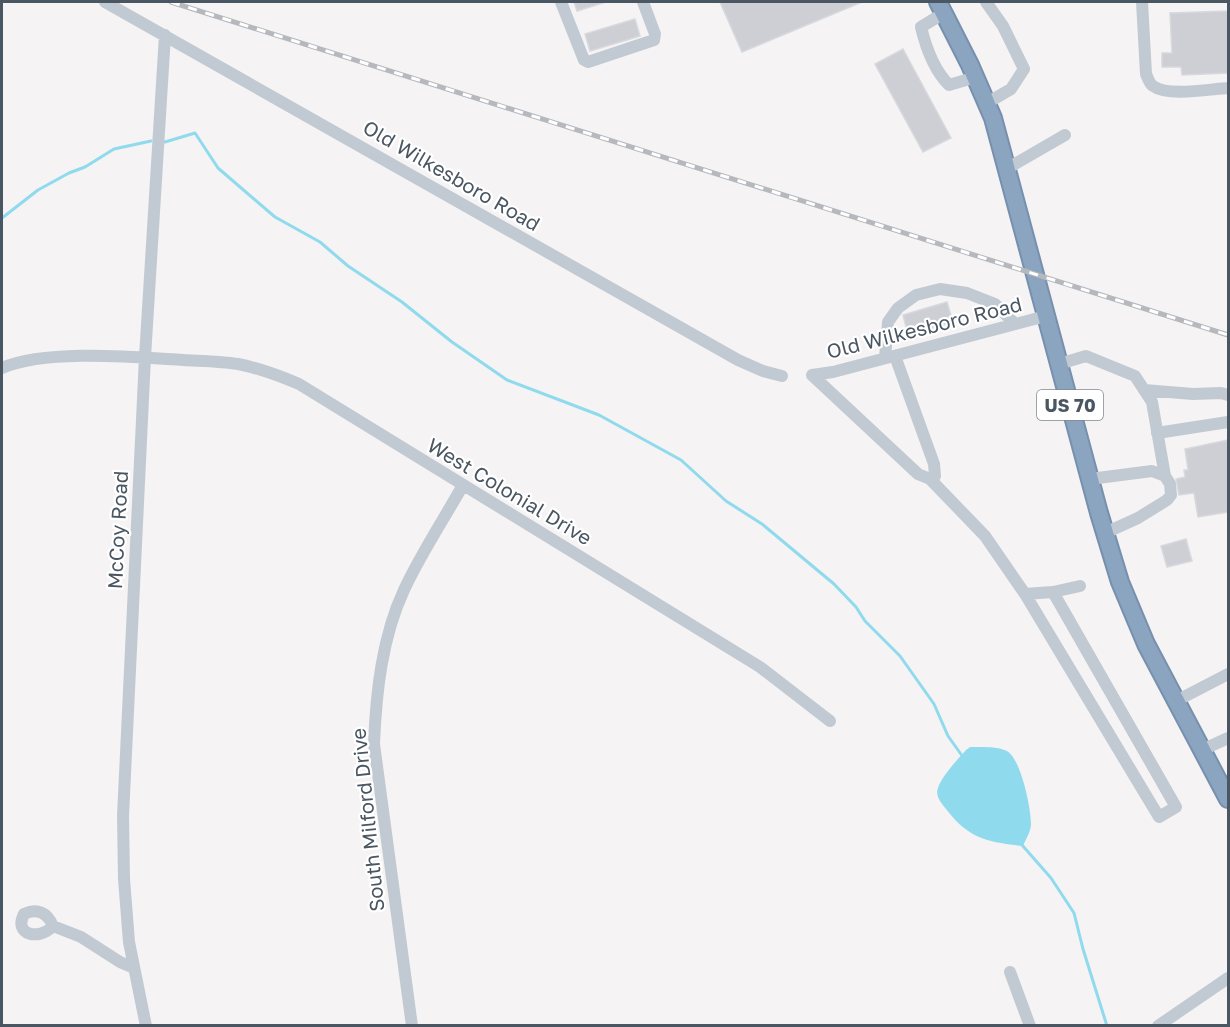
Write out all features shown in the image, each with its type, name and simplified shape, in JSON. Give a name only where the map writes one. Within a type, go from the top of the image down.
[{"type":"highway","name":"US 70","points":[[941,7],[976,77],[993,118],[1120,582],[1146,644],[1228,799]]},
{"type":"street","name":"Old Wilkesboro Road","points":[[105,2],[738,360],[763,372],[782,376]]},
{"type":"street","points":[[561,2],[584,60],[588,62],[654,40],[655,34],[644,2]]},
{"type":"street","points":[[986,2],[1003,26],[1024,69],[1011,89],[987,103]]},
{"type":"street","points":[[1142,2],[1146,74],[1151,84],[1160,90],[1172,91],[1228,88]]},
{"type":"street","points":[[941,7],[921,27],[940,76],[949,85],[976,77]]},
{"type":"street","name":"McCoy Road","points":[[146,1026],[129,942],[124,879],[123,816],[145,357],[165,35]]},
{"type":"street","points":[[1008,168],[1065,135]]},
{"type":"street","points":[[1015,324],[995,304],[967,293],[940,289],[916,295],[898,308],[888,322],[890,357],[934,464],[935,476],[930,479],[985,536],[1025,594],[1159,817],[1176,807],[1053,592]]},
{"type":"street","name":"Old Wilkesboro Road","points":[[930,479],[918,474],[812,375],[833,372],[1046,316]]},
{"type":"street","points":[[1059,364],[1086,356],[1135,376],[1152,402],[1165,476],[1170,484],[1171,495],[1167,500],[1138,518],[1105,533]]},
{"type":"street","name":"West Colonial Drive","points":[[2,368],[35,359],[145,357],[238,364],[271,372],[299,384],[760,667],[830,721]]},
{"type":"street","points":[[1144,390],[1228,395]]},
{"type":"street","points":[[1157,433],[1228,422]]},
{"type":"street","points":[[1090,479],[1152,471],[1165,476]]},
{"type":"street","name":"South Milford Drive","points":[[412,1026],[376,756],[376,709],[380,670],[403,590],[463,485]]},
{"type":"street","points":[[1025,594],[1053,592],[1080,586]]},
{"type":"street","points":[[1176,701],[1228,674]]},
{"type":"street","points":[[1202,750],[1228,738]]},
{"type":"street","points":[[53,926],[81,937],[120,962],[134,968]]},
{"type":"street","points":[[1010,972],[1030,1026]]},
{"type":"street","points":[[1158,1026],[1228,978]]},
{"type":"water","points":[[970,747],[1003,749],[1012,756],[1017,764],[1031,817],[1030,829],[1023,846],[999,843],[971,833],[954,819],[939,799],[937,791],[940,784],[954,763]]},
{"type":"building","points":[[574,2],[602,2],[603,3],[577,11]]},
{"type":"building","points":[[720,2],[862,2],[742,52]]},
{"type":"building","points":[[1228,11],[1228,73],[1182,75],[1181,67],[1162,67],[1162,53],[1172,53],[1170,13]]},
{"type":"building","points":[[635,19],[640,36],[590,51],[585,34]]},
{"type":"building","points":[[903,49],[951,138],[923,152],[875,64]]},
{"type":"building","points":[[947,302],[953,322],[908,335],[903,315]]},
{"type":"building","points":[[1228,440],[1228,512],[1198,517],[1194,493],[1179,495],[1176,479],[1185,477],[1184,470],[1188,470],[1185,449]]},
{"type":"building","points":[[1186,539],[1192,561],[1167,567],[1161,546]]},
{"type":"waterway","points":[[165,142],[195,133],[218,168],[275,217],[320,242],[348,266],[402,302],[452,342],[507,380],[599,415],[681,460],[726,501],[762,524],[834,584],[856,607],[865,621],[900,656],[934,704],[948,736],[963,757]]},
{"type":"waterway","points":[[2,218],[38,190],[85,167],[114,149],[151,141]]},
{"type":"waterway","points":[[1022,845],[1051,878],[1074,913],[1107,1026]]},
{"type":"railway","points":[[171,2],[1228,335]]}]
